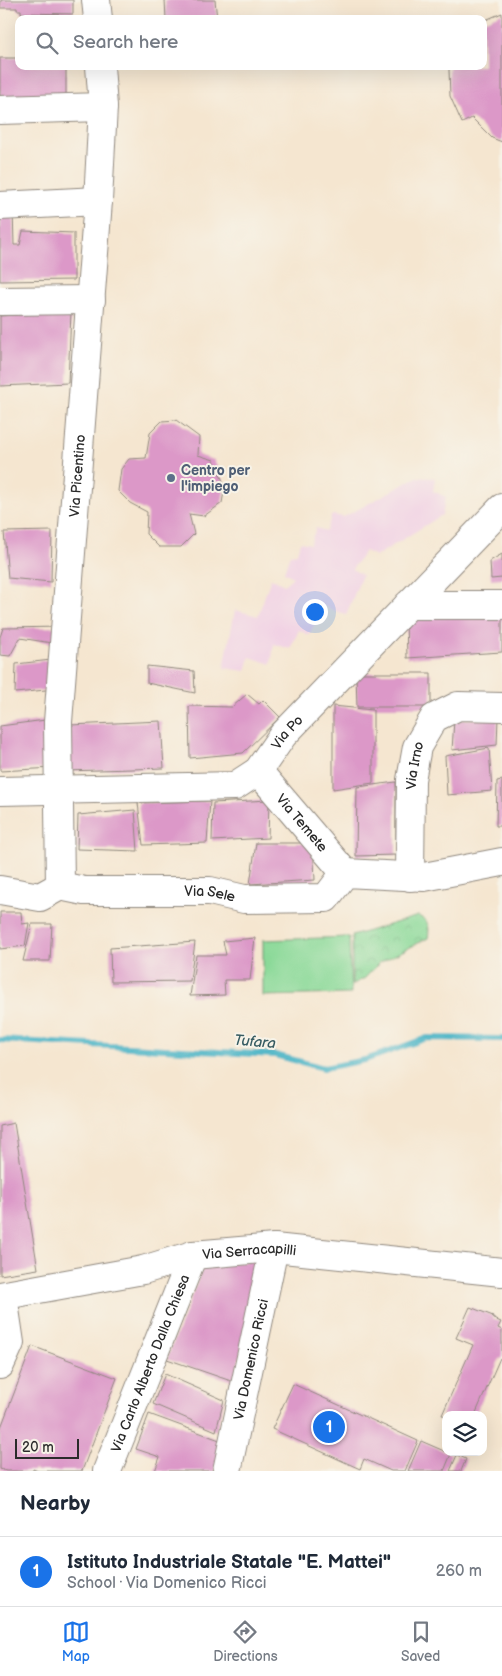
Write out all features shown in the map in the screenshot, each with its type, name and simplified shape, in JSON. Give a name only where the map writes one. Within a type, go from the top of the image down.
[{"type":"street","points":[[96,0],[98,15]]},
{"type":"street","name":"Via Picentino","points":[[60,886],[58,722],[98,201],[103,107],[100,70]]},
{"type":"street","points":[[0,110],[103,107]]},
{"type":"street","points":[[0,206],[98,201]]},
{"type":"street","points":[[0,301],[91,300]]},
{"type":"street","name":"Via Po","points":[[0,791],[235,786],[258,771],[282,735],[502,508]]},
{"type":"street","points":[[408,605],[502,604]]},
{"type":"street","name":"Via Irno","points":[[410,877],[411,780],[417,747],[434,718],[458,706],[497,707]]},
{"type":"street","name":"Via Temete","points":[[258,771],[345,873]]},
{"type":"street","points":[[345,873],[424,877],[502,862]]},
{"type":"street","name":"Via Sele","points":[[60,886],[84,891],[210,891],[244,899],[326,898],[345,873]]},
{"type":"street","points":[[0,890],[40,897],[60,886]]},
{"type":"street","name":"Via Serracapilli","points":[[2,1296],[143,1270],[193,1255],[274,1248],[502,1272]]},
{"type":"street","name":"Via Domenico Ricci","points":[[227,1471],[274,1248]]},
{"type":"street","name":"Via Carlo Alberto Dalla Chiesa","points":[[107,1471],[193,1255]]},
{"type":"street","points":[[0,1365],[10,1343],[2,1296]]},
{"type":"shaded area","points":[[417,477],[435,478],[433,491],[446,497],[442,515],[376,556],[365,551],[352,569],[362,575],[346,615],[323,606],[309,635],[299,630],[290,649],[274,644],[271,664],[250,657],[246,671],[224,668],[235,610],[258,616],[271,578],[284,585],[293,577],[284,572],[290,554],[297,553],[300,542],[310,544],[316,528],[326,531],[332,515],[344,517]]},
{"type":"green space","points":[[418,916],[428,924],[428,938],[379,963],[365,978],[352,985],[352,936]]},
{"type":"green space","points":[[349,937],[351,994],[263,996],[263,940]]},
{"type":"building","points":[[1,0],[73,0],[73,14],[21,13],[21,10],[17,10],[17,8],[0,8]]},
{"type":"building","points":[[165,0],[215,0],[217,15],[166,15]]},
{"type":"building","points":[[502,13],[502,142],[492,138],[472,118],[462,123],[450,96],[449,70],[487,70],[487,19]]},
{"type":"building","points":[[0,58],[15,58],[15,70],[66,70],[66,98],[0,98]]},
{"type":"building","points":[[13,209],[14,245],[20,245],[23,231],[74,233],[74,280],[0,281],[0,210]]},
{"type":"building","points":[[71,312],[68,383],[0,386],[0,316]]},
{"type":"building","name":"Centro per l'impiego","points":[[176,420],[199,437],[198,455],[214,460],[225,486],[222,503],[204,516],[189,514],[194,534],[181,547],[159,547],[146,534],[147,512],[130,503],[118,491],[121,469],[129,459],[146,458],[150,433],[162,421]]},
{"type":"building","points":[[52,531],[51,582],[8,578],[4,532]]},
{"type":"building","points":[[502,554],[502,578],[491,579],[490,561]]},
{"type":"building","points":[[502,613],[502,652],[407,658],[406,619]]},
{"type":"building","points":[[62,627],[56,689],[15,693],[16,664],[51,660],[52,643],[20,638],[10,656],[0,655],[0,637],[3,628]]},
{"type":"building","points":[[147,666],[194,671],[195,693],[147,683]]},
{"type":"building","points":[[356,673],[431,673],[431,707],[357,707]]},
{"type":"building","points":[[247,694],[259,704],[263,700],[280,717],[243,753],[190,758],[189,706],[232,707]]},
{"type":"building","points":[[333,706],[373,710],[373,783],[333,789]]},
{"type":"building","points":[[498,718],[497,745],[452,750],[454,720]]},
{"type":"building","points":[[53,719],[53,768],[0,771],[0,726]]},
{"type":"building","points":[[161,721],[164,768],[66,771],[70,725]]},
{"type":"building","points":[[489,748],[492,791],[447,795],[445,756]]},
{"type":"building","points":[[502,780],[502,826],[496,826],[497,781]]},
{"type":"building","points":[[396,782],[396,855],[356,856],[357,787]]},
{"type":"building","points":[[269,800],[268,838],[212,841],[213,803]]},
{"type":"building","points":[[210,801],[207,843],[143,845],[138,803]]},
{"type":"building","points":[[135,810],[138,851],[77,849],[78,815]]},
{"type":"building","points":[[256,843],[313,843],[315,880],[250,884]]},
{"type":"building","points":[[0,912],[21,912],[22,924],[29,923],[25,946],[0,949]]},
{"type":"building","points":[[32,924],[52,924],[50,961],[23,961]]},
{"type":"building","points":[[255,938],[250,980],[224,980],[225,995],[190,996],[196,955],[226,955],[223,941]]},
{"type":"building","points":[[195,942],[190,981],[111,982],[110,948]]},
{"type":"building","points":[[14,1123],[38,1269],[0,1275],[0,1126]]},
{"type":"building","points":[[256,1260],[261,1266],[234,1382],[167,1359],[203,1267]]},
{"type":"building","points":[[470,1307],[493,1316],[492,1318],[501,1322],[498,1328],[502,1330],[502,1359],[500,1358],[477,1411],[444,1411],[473,1345],[456,1338]]},
{"type":"building","points":[[32,1346],[117,1378],[82,1471],[38,1471],[33,1469],[33,1471],[6,1471],[0,1469],[0,1430]]},
{"type":"building","points":[[165,1374],[224,1400],[216,1431],[153,1404]]},
{"type":"building","points":[[293,1384],[418,1441],[405,1471],[391,1471],[364,1459],[360,1469],[272,1429]]},
{"type":"building","points":[[149,1414],[225,1442],[214,1471],[155,1471],[160,1457],[136,1449]]},
{"type":"building","points":[[421,1441],[442,1450],[442,1456],[450,1456],[444,1471],[408,1471]]},
{"type":"building","points":[[457,1456],[466,1459],[461,1471],[450,1471]]},
{"type":"waterway","name":"Tufara","points":[[0,1040],[275,1055],[324,1068],[365,1060],[427,1038],[502,1039]]},
{"type":"place","name":"Centro per l'impiego","points":[[171,478]]},
{"type":"place","name":"Istituto Industriale Statale \"E. Mattei\"","points":[[329,1427]]}]
